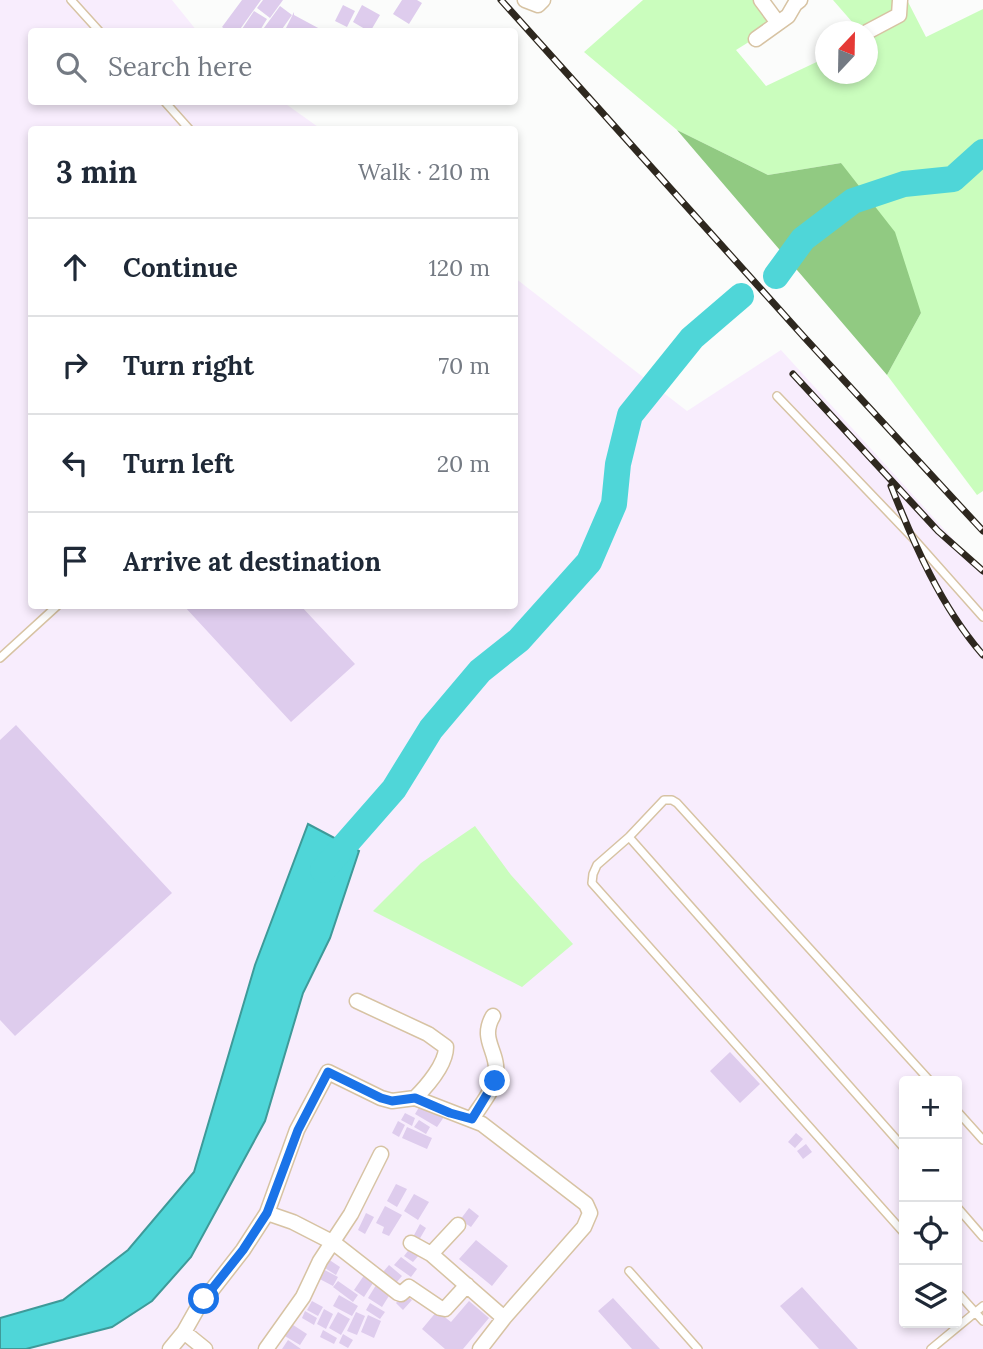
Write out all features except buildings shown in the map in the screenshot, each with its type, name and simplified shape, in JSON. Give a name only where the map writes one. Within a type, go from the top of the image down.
[{"type":"street","points":[[525,0],[538,5],[543,0]]},
{"type":"street","points":[[761,0],[778,23]]},
{"type":"street","points":[[756,39],[791,13],[800,0]]},
{"type":"street","points":[[878,27],[898,15],[900,0]]},
{"type":"street","points":[[357,1001],[428,1034],[446,1047],[444,1056],[415,1098]]},
{"type":"street","points":[[472,1119],[489,1093],[496,1073],[487,1029],[493,1016]]},
{"type":"street","points":[[170,1349],[267,1213],[298,1130],[328,1072],[387,1100],[415,1098],[472,1119],[505,1139],[586,1203],[590,1213],[584,1227],[480,1349]]},
{"type":"street","points":[[266,1349],[303,1297],[381,1154]]},
{"type":"street","points":[[267,1213],[293,1222],[334,1243],[398,1293],[401,1294],[409,1287],[440,1308],[450,1305],[467,1285]]},
{"type":"street","points":[[431,1254],[458,1225]]},
{"type":"street","points":[[411,1243],[431,1254],[504,1318]]},
{"type":"street","points":[[184,1332],[205,1349]]},
{"type":"lane","points":[[71,0],[96,28]]},
{"type":"lane","points":[[167,105],[186,126]]},
{"type":"lane","points":[[777,396],[912,537],[983,617]]},
{"type":"lane","points":[[0,658],[54,609]]},
{"type":"lane","points":[[899,1227],[592,883],[597,865],[629,837],[664,800],[677,803],[925,1076]]},
{"type":"lane","points":[[629,837],[899,1142]]},
{"type":"lane","points":[[962,1117],[983,1140]]},
{"type":"lane","points":[[962,1213],[983,1237]]},
{"type":"lane","points":[[629,1271],[698,1349]]},
{"type":"lane","points":[[962,1298],[983,1321]]},
{"type":"lane","points":[[932,1349],[983,1306]]},
{"type":"shaded area","points":[[0,0],[172,0],[195,28],[28,28],[28,105],[287,105],[317,126],[28,126],[28,609],[518,609],[518,280],[687,411],[781,350],[983,572],[983,1349],[0,1349]]},
{"type":"green space","points":[[643,0],[765,0],[784,20],[736,50],[766,86],[815,63],[815,84],[878,84],[878,21],[851,21],[833,0],[907,0],[926,37],[983,9],[983,491],[977,495],[887,375],[921,313],[841,163],[768,175],[677,130],[584,52]]},
{"type":"green space","points":[[677,130],[768,175],[841,163],[895,232],[921,313],[887,375]]},
{"type":"green space","points":[[475,826],[511,875],[573,944],[522,987],[373,911],[421,863]]},
{"type":"water","points":[[308,824],[359,851],[330,938],[303,993],[265,1121],[191,1257],[152,1301],[112,1327],[26,1349],[0,1349],[0,1318],[63,1300],[128,1250],[194,1172],[255,965]]},
{"type":"waterway","points":[[776,276],[803,239],[853,201],[904,184],[953,179],[983,152]]},
{"type":"waterway","points":[[323,870],[394,789],[431,729],[480,671],[519,640],[589,562],[614,504],[618,464],[630,415],[692,338],[741,296]]},
{"type":"railway","points":[[501,0],[804,337],[983,531]]},
{"type":"railway","points":[[793,374],[938,531],[983,571]]},
{"type":"railway","points":[[891,486],[941,596],[983,655]]},
{"type":"route","points":[[204,1299],[243,1250],[267,1213],[305,1113],[328,1072],[387,1100],[415,1098],[472,1119],[495,1081]]}]
